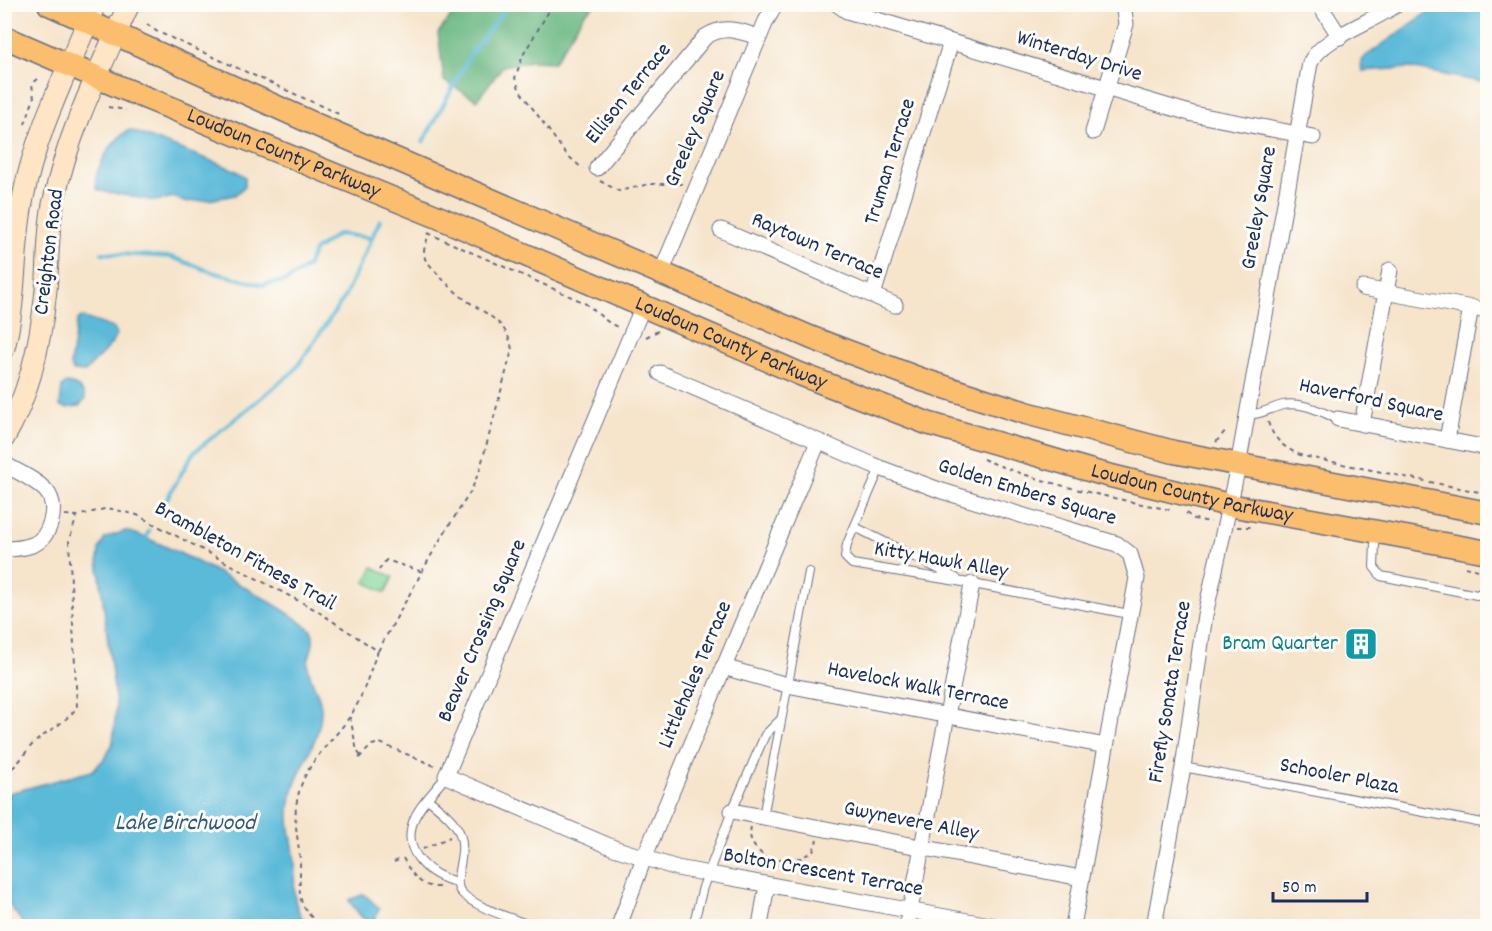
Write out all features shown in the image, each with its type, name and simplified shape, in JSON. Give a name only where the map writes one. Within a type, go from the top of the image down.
[{"type":"main road","name":"Loudoun County Parkway","points":[[49,4],[91,13],[117,35],[330,131],[812,338],[975,398],[1131,442],[1238,466],[1488,513]]},
{"type":"main road","name":"Loudoun County Parkway","points":[[4,36],[438,217],[800,374],[927,423],[1099,473],[1229,505],[1488,552]]},
{"type":"street","name":"Creighton Road","points":[[4,438],[25,393],[37,354],[46,290],[53,203],[61,170],[129,4]]},
{"type":"street","name":"Greeley Square","points":[[661,273],[695,187],[776,4]]},
{"type":"street","name":"Winterday Drive","points":[[837,4],[847,11],[1193,114],[1313,137]]},
{"type":"street","points":[[1093,132],[1126,24],[1123,4]]},
{"type":"street","points":[[1318,4],[1340,37]]},
{"type":"street","name":"Greeley Square","points":[[1238,466],[1310,63],[1322,47],[1383,15],[1397,4]]},
{"type":"street","name":"Creighton Road","points":[[4,348],[13,305],[25,189],[32,158],[68,64],[91,13]]},
{"type":"street","name":"Ellison Terrace","points":[[592,173],[705,37],[716,29],[728,28],[759,38]]},
{"type":"street","name":"Truman Terrace","points":[[873,295],[951,42]]},
{"type":"street","name":"Raytown Terrace","points":[[721,231],[895,305]]},
{"type":"street","points":[[1362,424],[1390,270]]},
{"type":"street","points":[[1363,288],[1488,310]]},
{"type":"street","name":"Beaver Crossing Square","points":[[443,772],[643,306]]},
{"type":"street","points":[[1446,440],[1471,308]]},
{"type":"street","name":"Golden Embers Square","points":[[660,373],[880,468],[942,491],[1117,544],[1130,554],[1137,578],[1073,927]]},
{"type":"street","name":"Haverford Square","points":[[1338,419],[1488,448]]},
{"type":"street","name":"Littlehales Terrace","points":[[619,927],[644,858],[818,442]]},
{"type":"street","points":[[4,464],[37,483],[49,494],[53,512],[47,531],[35,544],[4,549]]},
{"type":"street","name":"Firefly Sonata Terrace","points":[[1154,927],[1183,767],[1205,615],[1238,466]]},
{"type":"street","points":[[907,927],[946,714],[967,583]]},
{"type":"street","name":"Havelock Walk Terrace","points":[[723,667],[787,685],[1106,746]]},
{"type":"street","points":[[443,772],[644,858]]},
{"type":"street","name":"Gwynevere Alley","points":[[732,811],[758,820],[819,828],[1082,878]]},
{"type":"street","name":"Bolton Crescent Terrace","points":[[644,858],[707,875],[995,927]]},
{"type":"street","points":[[760,927],[767,885]]},
{"type":"lane","name":"Haverford Square","points":[[1247,416],[1264,413],[1282,405],[1296,405],[1338,419]]},
{"type":"lane","name":"Kitty Hawk Alley","points":[[880,468],[845,551],[845,557],[852,564],[1129,614]]},
{"type":"lane","points":[[855,526],[967,583]]},
{"type":"lane","points":[[1374,544],[1374,567],[1381,576],[1477,595],[1488,588]]},
{"type":"lane","points":[[758,820],[781,719],[809,572]]},
{"type":"lane","points":[[693,927],[707,875],[732,811],[765,735],[781,719]]},
{"type":"lane","name":"Schooler Plaza","points":[[1183,767],[1488,824]]},
{"type":"lane","points":[[443,772],[429,800],[413,821],[411,839],[415,852],[431,873],[457,882]]},
{"type":"lane","points":[[429,800],[453,822],[461,836],[464,856],[457,882],[460,891],[472,901],[532,927]]},
{"type":"path","points":[[553,4],[523,55],[515,78],[520,91],[566,154],[619,191],[650,184],[688,184],[695,187]]},
{"type":"path","points":[[147,24],[156,31],[342,115]]},
{"type":"path","points":[[321,927],[306,913],[299,898],[300,861],[295,826],[296,805],[303,781],[320,750],[350,717],[378,651],[471,491],[480,469],[512,350],[510,338],[499,321],[466,300],[425,259],[424,250],[429,233]]},
{"type":"path","points":[[1264,413],[1279,441],[1289,451],[1303,456],[1456,486],[1488,495]]},
{"type":"path","points":[[1210,444],[1218,441],[1227,430]]},
{"type":"path","name":"Brambleton Fitness Trail","points":[[4,772],[16,765],[33,744],[72,716],[77,707],[69,541],[77,516],[92,510],[108,508],[137,515],[314,609],[378,651]]},
{"type":"path","points":[[379,570],[387,560],[423,572]]},
{"type":"path","points":[[350,717],[360,757],[372,745],[380,743],[443,772]]},
{"type":"path","points":[[758,820],[750,842],[785,874],[784,888]]},
{"type":"path","points":[[719,862],[772,860],[810,854],[816,847],[819,828]]},
{"type":"path","points":[[423,849],[453,836]]},
{"type":"path","points":[[394,862],[404,857],[418,881],[427,886],[442,888]]},
{"type":"green space","points":[[460,5],[595,5],[584,14],[554,62],[530,61],[503,66],[477,100],[444,81],[438,33]]},
{"type":"green space","points":[[373,567],[393,577],[385,593],[365,582]]},
{"type":"water","points":[[1438,5],[1487,5],[1487,83],[1410,68],[1362,71],[1361,62],[1366,56]]},
{"type":"water","points":[[130,130],[235,170],[245,177],[245,186],[235,195],[184,202],[174,197],[155,201],[97,189],[97,173],[105,155],[117,139]]},
{"type":"water","points":[[81,317],[114,328],[117,334],[112,343],[85,372],[73,371],[70,365],[77,321]]},
{"type":"water","points":[[66,383],[76,386],[83,393],[85,400],[79,406],[66,408],[60,406],[62,387]]},
{"type":"water","name":"Lake Birchwood","points":[[125,531],[192,559],[223,575],[280,608],[312,632],[313,645],[308,664],[321,705],[320,724],[293,791],[289,811],[295,859],[295,899],[300,913],[310,926],[25,926],[5,899],[5,794],[92,771],[106,757],[113,742],[116,707],[98,560],[99,550],[105,538]]},
{"type":"water","points":[[364,894],[379,908],[374,923],[362,918],[349,900]]},
{"type":"waterway","points":[[423,142],[472,52],[509,4]]},
{"type":"waterway","points":[[160,511],[193,453],[294,371],[344,298],[380,220]]},
{"type":"waterway","points":[[102,253],[171,257],[212,272],[262,285],[286,281],[307,267],[314,251],[338,234],[372,238]]},
{"type":"waterway","points":[[144,542],[149,531]]},
{"type":"place","name":"Bram Quarter","points":[[1361,644]]}]
